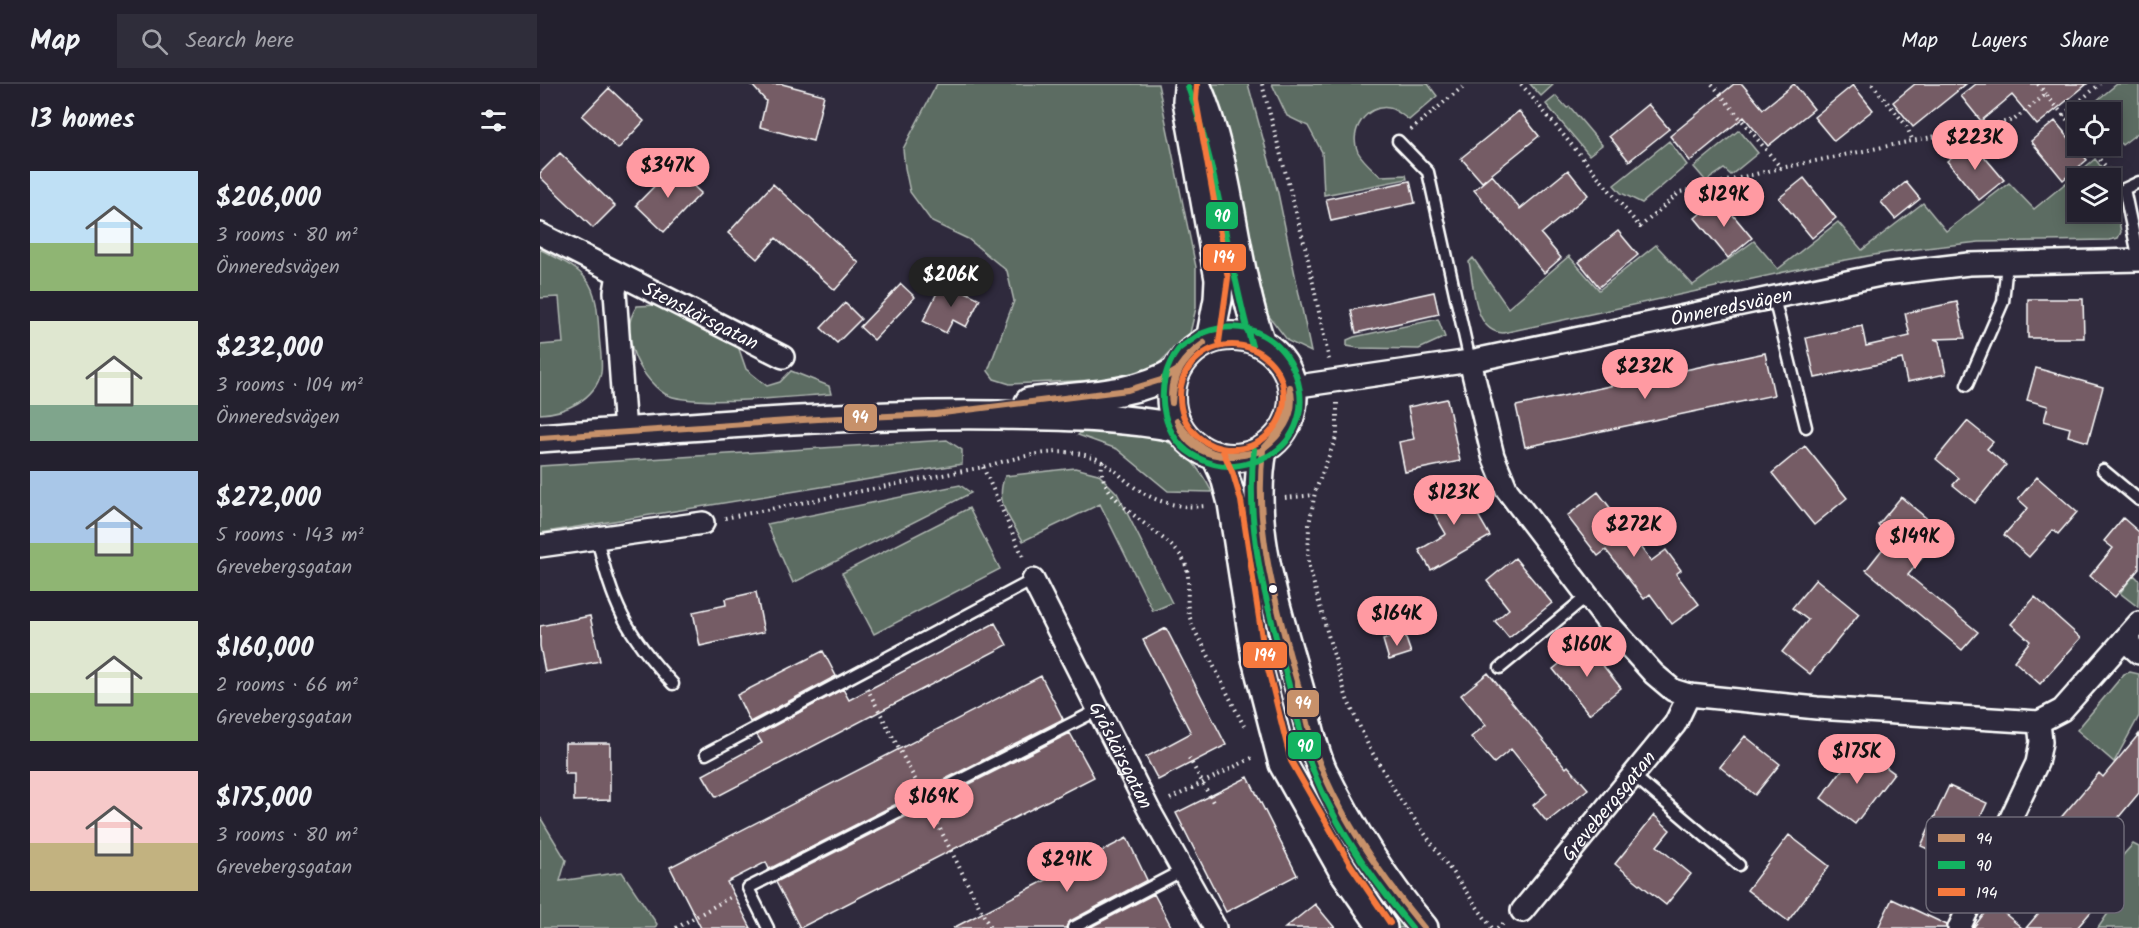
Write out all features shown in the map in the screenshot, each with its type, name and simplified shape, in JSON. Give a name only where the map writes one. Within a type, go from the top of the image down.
[{"type":"street","points":[[1188,84],[1187,101],[1219,279],[1210,340]]},
{"type":"street","points":[[1196,84],[1213,129],[1227,184],[1250,312],[1261,343]]},
{"type":"street","name":"Stenskärsgatan","points":[[540,234],[783,357]]},
{"type":"street","name":"Önneredsvägen","points":[[1292,387],[1470,361],[1885,274],[1969,264],[2139,260]]},
{"type":"street","name":"Stenskärsgatan","points":[[618,274],[615,292],[626,432]]},
{"type":"street","points":[[540,438],[935,414],[1128,390],[1161,380],[1176,371],[1194,349],[1210,340],[1234,336],[1261,343],[1282,362],[1292,387],[1293,403],[1287,423],[1275,441],[1263,450],[1236,458],[1215,456],[1196,447],[1179,428],[1170,398],[1176,371]]},
{"type":"street","points":[[1470,361],[1492,456],[1507,490],[1587,596],[1654,674],[1673,690],[1689,695],[1817,708],[2039,722],[2062,710],[2132,647],[2139,623]]},
{"type":"street","points":[[935,414],[1096,416],[1179,428]]},
{"type":"street","points":[[1263,450],[1259,500],[1271,590],[1322,768],[1369,855],[1424,928]]},
{"type":"street","points":[[1215,456],[1225,477],[1232,503],[1256,659],[1283,764],[1342,869],[1383,928]]},
{"type":"street","points":[[540,546],[703,523]]},
{"type":"street","name":"Gråskärsgatan","points":[[1033,580],[1101,709],[1149,810],[1215,928]]},
{"type":"street","name":"Grevebergsgatan","points":[[1522,911],[1675,724],[1689,695]]},
{"type":"street","points":[[2011,817],[2037,763],[2041,742],[2039,722]]},
{"type":"street","points":[[1959,928],[1966,913]]},
{"type":"lane","points":[[1398,141],[1428,172],[1470,361]]},
{"type":"lane","points":[[2139,182],[2124,189],[2139,260]]},
{"type":"lane","points":[[1967,385],[2003,302],[2007,263]]},
{"type":"lane","points":[[1774,298],[1806,427]]},
{"type":"lane","points":[[2103,470],[2139,500]]},
{"type":"lane","points":[[597,537],[607,584],[626,625],[650,659],[673,684]]},
{"type":"lane","points":[[706,754],[1033,580]]},
{"type":"lane","points":[[1500,668],[1587,596]]},
{"type":"lane","points":[[768,928],[748,888],[1101,709]]},
{"type":"lane","points":[[1634,776],[1739,865]]},
{"type":"lane","points":[[1073,928],[1183,870]]},
{"type":"path","points":[[1262,84],[1306,250],[1334,382],[1337,435],[1314,495],[1309,525],[1308,563],[1347,699],[1369,747],[1400,799],[1492,928]]},
{"type":"path","points":[[1398,141],[1466,84]]},
{"type":"path","points":[[1521,84],[1640,227],[1680,192],[1912,139],[2014,120],[2046,93]]},
{"type":"path","points":[[1712,84],[1780,168]]},
{"type":"path","points":[[1872,84],[1906,125],[1912,139]]},
{"type":"path","points":[[2038,84],[2067,120]]},
{"type":"path","points":[[2063,115],[2100,84]]},
{"type":"path","points":[[2096,156],[2124,189]]},
{"type":"path","points":[[703,523],[983,466],[1021,456],[1062,453],[1085,455],[1103,461],[1149,497],[1176,506],[1232,503]]},
{"type":"path","points":[[1103,461],[1100,470],[1106,488],[1132,514],[1172,544],[1183,559],[1190,583],[1189,617],[1247,732]]},
{"type":"path","points":[[983,466],[1033,580]]},
{"type":"path","points":[[1259,500],[1314,495]]},
{"type":"path","points":[[1149,810],[1255,757]]},
{"type":"path","points":[[1189,758],[1213,802]]},
{"type":"path","points":[[676,928],[748,888]]},
{"type":"green space","points":[[937,84],[1158,84],[1196,267],[1196,308],[1190,333],[1161,361],[1137,378],[1010,384],[994,379],[988,371],[1014,301],[1007,271],[968,239],[932,222],[910,192],[905,168],[903,149]]},
{"type":"green space","points":[[1211,84],[1248,84],[1278,193],[1311,352],[1288,341],[1268,315]]},
{"type":"green space","points":[[1272,84],[1428,84],[1437,96],[1409,120],[1394,110],[1381,108],[1366,115],[1357,128],[1355,136],[1358,152],[1368,165],[1380,176],[1406,175],[1407,179],[1324,195],[1322,152],[1308,126],[1287,116]]},
{"type":"green space","points":[[1530,84],[1552,84],[1553,85],[1541,96]]},
{"type":"green space","points":[[2117,84],[2139,84],[2139,132],[2122,145],[2121,102],[2095,102]]},
{"type":"green space","points":[[1556,96],[1567,108],[1570,107],[1602,145],[1589,155],[1546,104]]},
{"type":"green space","points":[[1739,130],[1758,153],[1731,175],[1724,169],[1706,181],[1694,167]]},
{"type":"green space","points":[[1669,141],[1687,165],[1642,203],[1621,193],[1614,185]]},
{"type":"green space","points":[[2095,159],[2102,168],[2084,168]]},
{"type":"green space","points":[[2067,182],[2067,222],[2119,222],[2121,232],[2118,238],[2110,240],[1979,242],[1891,252],[1812,266],[1503,333],[1493,331],[1480,316],[1469,262],[1473,258],[1508,308],[1569,256],[1599,290],[1656,245],[1693,285],[1754,241],[1778,269],[1838,222],[1862,250],[1923,203],[1946,231],[2009,183],[2034,209]]},
{"type":"green space","points":[[540,249],[576,270],[590,284],[595,297],[602,363],[598,382],[585,398],[568,408],[540,414],[540,345],[563,343],[559,297],[540,298]]},
{"type":"green space","points":[[658,305],[738,346],[746,369],[767,386],[780,382],[791,371],[829,386],[831,394],[720,401],[678,398],[665,394],[651,382],[639,365],[629,335],[631,318],[637,306]]},
{"type":"green space","points":[[1438,319],[1445,337],[1419,349],[1347,346],[1347,340],[1354,337]]},
{"type":"green space","points":[[1086,429],[1145,434],[1174,446],[1188,457],[1212,492],[1168,491],[1117,449],[1078,435]]},
{"type":"green space","points":[[947,440],[962,450],[962,464],[540,533],[540,466]]},
{"type":"green space","points":[[1075,468],[1098,474],[1117,493],[1172,603],[1153,611],[1100,504],[1023,541],[1002,502],[1001,494],[1005,476]]},
{"type":"green space","points":[[960,485],[971,493],[793,583],[767,524]]},
{"type":"green space","points":[[969,508],[1000,569],[874,634],[842,573]]},
{"type":"green space","points":[[2134,575],[2139,580],[2138,607],[2120,593]]},
{"type":"green space","points":[[2130,672],[2139,674],[2139,716],[2114,762],[2077,730],[2124,674]]},
{"type":"green space","points":[[1297,727],[1416,928],[1397,928],[1365,882],[1324,809],[1293,731]]},
{"type":"green space","points":[[540,817],[566,860],[560,881],[622,872],[657,924],[655,928],[540,928]]},
{"type":"green space","points":[[2133,844],[2139,847],[2139,928],[2098,928],[2108,913],[2124,913],[2124,854]]},
{"type":"building","points":[[751,84],[782,84],[824,95],[813,141],[760,127],[766,101]]},
{"type":"building","points":[[1734,84],[1742,84],[1763,109],[1794,84],[1814,109],[1768,146],[1744,117],[1690,161],[1670,136]]},
{"type":"building","points":[[1915,84],[1966,84],[1913,127],[1893,102]]},
{"type":"building","points":[[1976,84],[2087,84],[2037,125],[2012,95],[1981,121],[1961,96]]},
{"type":"building","points":[[1853,85],[1873,110],[1834,141],[1814,117]]},
{"type":"building","points":[[609,88],[644,121],[618,149],[582,116]]},
{"type":"building","points":[[1648,104],[1669,129],[1629,161],[1609,136]]},
{"type":"building","points":[[1519,111],[1539,136],[1482,182],[1461,158]]},
{"type":"building","points":[[2055,121],[2067,136],[2067,156],[2084,156],[2087,160],[2077,168],[2067,168],[2067,177],[2063,180],[2031,141]]},
{"type":"building","points":[[1971,141],[2004,180],[1979,200],[1947,161]]},
{"type":"building","points":[[560,153],[615,206],[593,228],[540,177],[540,173]]},
{"type":"building","points":[[673,167],[701,193],[664,232],[636,205]]},
{"type":"building","points":[[1568,170],[1588,195],[1541,234],[1561,258],[1544,273],[1474,190],[1492,175],[1520,209]]},
{"type":"building","points":[[1804,178],[1836,218],[1812,238],[1779,198]]},
{"type":"building","points":[[1410,181],[1415,203],[1331,221],[1326,199]]},
{"type":"building","points":[[1906,182],[1920,199],[1895,219],[1881,202]]},
{"type":"building","points":[[773,184],[859,263],[835,290],[776,238],[757,259],[728,233]]},
{"type":"building","points":[[1719,198],[1752,238],[1728,258],[1695,218]]},
{"type":"building","points":[[1618,231],[1638,255],[1599,287],[1579,262]]},
{"type":"building","points":[[943,281],[980,299],[966,327],[953,320],[946,333],[923,321]]},
{"type":"building","points":[[901,284],[915,297],[874,340],[860,327]]},
{"type":"building","points":[[1434,292],[1439,314],[1356,333],[1351,310]]},
{"type":"building","points":[[2028,299],[2083,299],[2084,338],[2028,338]]},
{"type":"building","points":[[1957,302],[1965,338],[1934,339],[1939,341],[1946,374],[1907,382],[1902,359],[1815,378],[1806,338],[1862,326],[1866,346],[1910,336],[1905,313]]},
{"type":"building","points":[[845,303],[861,319],[837,343],[821,328]]},
{"type":"building","points":[[1765,353],[1774,395],[1525,447],[1516,406]]},
{"type":"building","points":[[2036,368],[2103,387],[2088,442],[2068,436],[2070,428],[2044,421],[2048,406],[2027,400]]},
{"type":"building","points":[[1447,399],[1460,461],[1405,472],[1399,442],[1414,439],[1408,407]]},
{"type":"building","points":[[1967,421],[1993,442],[1987,449],[2006,465],[1975,503],[1953,485],[1959,478],[1936,459]]},
{"type":"building","points":[[1805,446],[1847,498],[1814,525],[1772,473]]},
{"type":"building","points":[[2037,477],[2077,512],[2058,534],[2053,530],[2029,557],[2004,535],[2028,508],[2018,499]]},
{"type":"building","points":[[1459,482],[1490,536],[1431,570],[1419,550],[1446,534],[1427,501]]},
{"type":"building","points":[[1598,492],[1651,561],[1666,550],[1681,570],[1676,574],[1699,604],[1672,624],[1650,594],[1644,599],[1606,550],[1598,556],[1567,516]]},
{"type":"building","points":[[1901,497],[1943,532],[1908,575],[1978,632],[1962,650],[1866,570],[1892,537],[1878,525]]},
{"type":"building","points":[[2123,518],[2139,532],[2139,569],[2115,597],[2090,576],[2113,548],[2104,541]]},
{"type":"building","points":[[1515,558],[1552,603],[1509,638],[1495,621],[1509,609],[1487,581]]},
{"type":"building","points":[[1816,579],[1859,614],[1810,674],[1782,652],[1808,620],[1792,608]]},
{"type":"building","points":[[756,592],[764,632],[700,646],[693,612],[726,605],[725,599]]},
{"type":"building","points":[[2035,597],[2081,638],[2040,684],[2014,661],[2030,641],[2011,624]]},
{"type":"building","points":[[590,616],[600,661],[545,672],[540,646],[540,626]]},
{"type":"building","points":[[995,623],[1007,645],[716,797],[703,775],[762,743],[757,735],[843,689],[849,700]]},
{"type":"building","points":[[1166,628],[1226,745],[1158,780],[1146,757],[1191,733],[1143,640]]},
{"type":"building","points":[[1404,633],[1411,653],[1389,660],[1383,640]]},
{"type":"building","points":[[1585,643],[1621,688],[1589,714],[1553,669]]},
{"type":"building","points":[[823,651],[836,676],[750,722],[737,695]]},
{"type":"building","points":[[1488,673],[1566,768],[1568,766],[1588,789],[1547,822],[1533,805],[1547,794],[1511,749],[1494,763],[1471,737],[1486,725],[1461,695]]},
{"type":"building","points":[[1041,676],[1063,719],[769,869],[766,862],[727,882],[751,928],[701,928],[670,867]]},
{"type":"building","points":[[1070,733],[1094,777],[800,928],[776,882]]},
{"type":"building","points":[[2139,734],[2139,793],[2119,817],[2061,817],[2099,773],[2103,777]]},
{"type":"building","points":[[1745,736],[1780,764],[1755,795],[1720,767]]},
{"type":"building","points":[[565,743],[610,743],[610,800],[574,801],[574,774],[565,774]]},
{"type":"building","points":[[1859,747],[1894,773],[1855,824],[1821,798]]},
{"type":"building","points":[[1248,777],[1297,875],[1226,912],[1176,813]]},
{"type":"building","points":[[1949,786],[1987,803],[1980,817],[1935,817]]},
{"type":"building","points":[[1654,815],[1670,830],[1657,846],[1691,874],[1666,905],[1615,864]]},
{"type":"building","points":[[1789,835],[1829,866],[1788,921],[1747,890]]},
{"type":"building","points":[[1926,835],[1926,848],[1921,846]]},
{"type":"building","points":[[1127,838],[1147,880],[1070,921],[1066,928],[953,928]]},
{"type":"building","points":[[1154,894],[1172,928],[1089,928]]},
{"type":"building","points":[[1892,899],[1947,925],[1946,928],[1878,928]]},
{"type":"building","points":[[1315,904],[1335,928],[1285,928]]},
{"type":"building","points":[[1984,913],[2004,913],[2022,928],[1973,928]]},
{"type":"building","points":[[2039,913],[2090,913],[2077,928],[2026,928]]},
{"type":"transit line","name":"194","points":[[1197,85],[1196,100],[1228,278],[1219,342]]},
{"type":"transit line","name":"90","points":[[1188,87],[1208,151],[1252,346]]},
{"type":"transit line","name":"90","points":[[1200,334],[1178,350],[1165,376],[1163,406],[1173,434],[1181,446],[1200,459],[1222,466],[1237,466],[1253,462],[1280,448],[1295,426],[1300,401],[1296,375],[1283,352],[1262,335],[1235,327],[1203,333]]},
{"type":"transit line","name":"94","points":[[1172,403],[1172,384],[1179,368],[1190,354],[1204,343]]},
{"type":"transit line","name":"94","points":[[1172,403],[1180,369],[1204,343]]},
{"type":"transit line","name":"194","points":[[1232,345],[1252,349],[1269,360],[1280,377],[1284,397],[1280,417],[1269,434],[1252,445],[1232,449],[1212,445],[1195,434],[1184,417],[1180,397],[1184,377],[1195,360],[1212,349],[1232,345]]},
{"type":"transit line","name":"94","points":[[540,438],[818,419],[935,414],[1128,390],[1161,380],[1176,371]]},
{"type":"transit line","name":"94","points":[[1264,448],[1281,427],[1287,414],[1290,387]]},
{"type":"transit line","name":"94","points":[[1264,448],[1287,422],[1292,405],[1290,387]]},
{"type":"transit line","name":"94","points":[[1177,421],[1194,442],[1213,452],[1234,455],[1261,451]]},
{"type":"transit line","name":"94","points":[[1177,421],[1183,434],[1200,450],[1224,456],[1261,451]]},
{"type":"transit line","name":"90","points":[[1254,449],[1252,507],[1259,563],[1264,591],[1307,754],[1326,801],[1338,823],[1366,867],[1412,928]]},
{"type":"transit line","name":"94","points":[[1263,450],[1261,507],[1268,562],[1279,616],[1315,751],[1335,798],[1362,844],[1376,866],[1424,928]]},
{"type":"transit line","name":"194","points":[[1223,451],[1241,501],[1265,657],[1291,761],[1350,864],[1390,923]]}]
